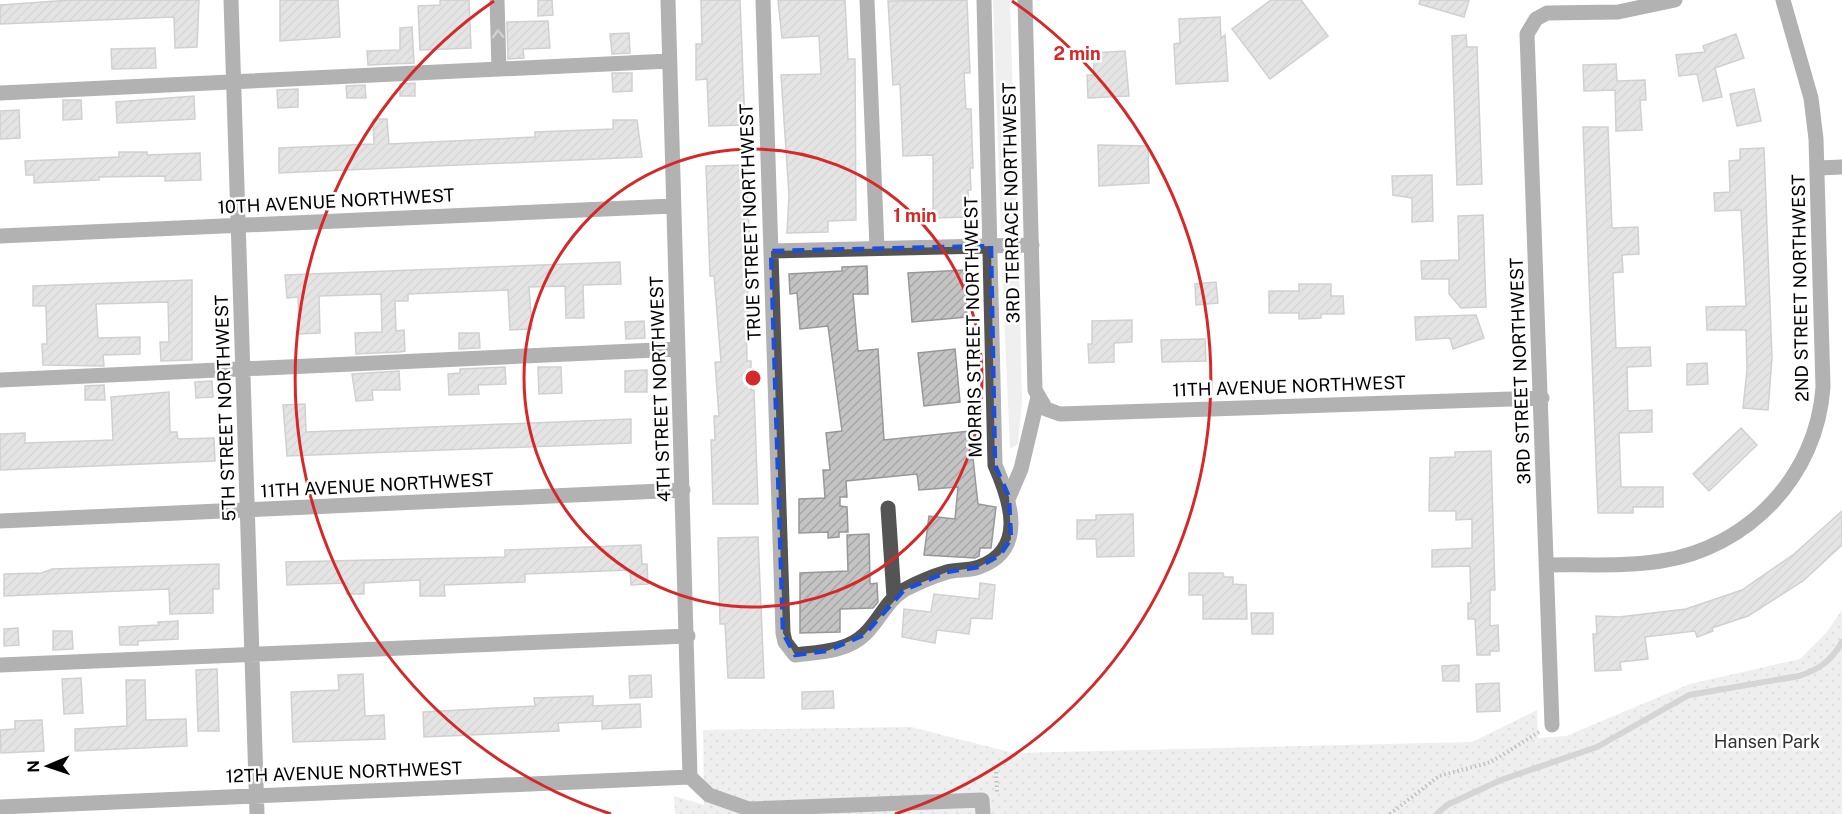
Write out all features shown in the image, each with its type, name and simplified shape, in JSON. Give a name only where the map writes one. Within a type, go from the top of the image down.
[{"type":"street","name":"5TH STREET NORTHWEST","points":[[231,0],[258,814]]},
{"type":"street","points":[[496,0],[499,69]]},
{"type":"street","name":"4TH STREET NORTHWEST","points":[[668,0],[688,636],[690,777]]},
{"type":"street","name":"TRUE STREET NORTHWEST","points":[[763,0],[783,633],[784,642],[795,655]]},
{"type":"street","points":[[867,0],[878,248]]},
{"type":"street","name":"MORRIS STREET NORTHWEST","points":[[795,655],[846,646],[864,635],[894,597],[904,590],[947,572],[980,567],[1000,555],[1011,539],[1009,497],[995,465],[984,0]]},
{"type":"street","name":"3RD TERRACE NORTHWEST","points":[[1025,0],[1035,390],[1039,401]]},
{"type":"street","name":"3RD STREET NORTHWEST","points":[[1552,725],[1542,398],[1527,34],[1536,19],[1553,12],[1618,12],[1675,0]]},
{"type":"street","name":"2ND STREET NORTHWEST","points":[[1546,565],[1651,562],[1688,555],[1717,545],[1745,528],[1783,492],[1810,443],[1822,401],[1824,364],[1818,168],[1811,98],[1783,0]]},
{"type":"street","points":[[0,93],[669,61]]},
{"type":"street","points":[[1818,168],[1842,167]]},
{"type":"street","name":"10TH AVENUE NORTHWEST","points":[[0,236],[673,206]]},
{"type":"street","points":[[771,251],[1032,245]]},
{"type":"street","points":[[0,380],[678,350]]},
{"type":"street","name":"11TH AVENUE NORTHWEST","points":[[1039,401],[1046,409],[1060,414],[1542,398]]},
{"type":"street","points":[[1009,497],[1021,469],[1039,401]]},
{"type":"street","name":"11TH AVENUE NORTHWEST","points":[[0,521],[683,490]]},
{"type":"street","points":[[888,508],[894,597]]},
{"type":"street","points":[[0,665],[688,636]]},
{"type":"street","points":[[690,777],[709,795],[759,812],[982,800],[983,814]]},
{"type":"street","name":"12TH AVENUE NORTHWEST","points":[[0,807],[690,777]]},
{"type":"path","points":[[1390,814],[1438,776],[1491,762],[1552,725]]},
{"type":"highlighted area","points":[[991,246],[995,465],[1009,497],[1011,539],[1000,555],[979,567],[947,572],[904,590],[864,635],[827,651],[795,655],[783,633],[771,251]]},
{"type":"green space","points":[[993,0],[1010,0],[1017,233],[1009,236],[1001,231]]},
{"type":"green space","points":[[1010,262],[1019,265],[1022,402],[1018,444],[1010,449],[1002,268]]},
{"type":"green space","name":"Hansen Park","points":[[1842,610],[1842,814],[675,814],[674,796],[704,805],[703,730],[911,727],[1014,753],[1472,742],[1537,710],[1538,738],[1566,736],[1690,684],[1800,659],[1826,633]]},
{"type":"building","points":[[71,0],[199,0],[197,47],[175,48],[174,17],[0,24],[0,5]]},
{"type":"building","points":[[280,0],[338,0],[340,37],[280,41]]},
{"type":"building","points":[[440,0],[469,0],[471,48],[420,50],[418,6],[440,5]]},
{"type":"building","points":[[538,0],[552,0],[553,15],[538,16]]},
{"type":"building","points":[[701,0],[740,0],[745,125],[709,126],[707,79],[696,80],[696,44],[702,44]]},
{"type":"building","points":[[778,0],[845,0],[848,59],[855,59],[856,220],[828,221],[828,232],[787,233],[789,195],[781,75],[821,74],[819,36],[782,38]]},
{"type":"building","points":[[967,0],[970,73],[964,73],[966,109],[971,109],[973,168],[970,168],[971,190],[968,190],[969,217],[933,218],[933,155],[903,156],[900,84],[893,85],[888,1]]},
{"type":"building","points":[[1271,0],[1301,0],[1328,36],[1270,79],[1232,29]]},
{"type":"building","points":[[1420,0],[1469,0],[1464,17],[1419,4]]},
{"type":"building","points":[[1220,17],[1221,38],[1225,35],[1228,81],[1176,84],[1174,44],[1180,43],[1179,19]]},
{"type":"building","points":[[548,21],[550,48],[523,49],[524,58],[508,59],[507,22]]},
{"type":"building","points":[[412,27],[414,63],[368,65],[367,51],[400,50],[400,28]]},
{"type":"building","points":[[629,33],[630,53],[612,54],[610,34]]},
{"type":"building","points":[[1736,34],[1744,58],[1715,68],[1722,97],[1703,101],[1697,74],[1679,76],[1676,55],[1705,52],[1703,46]]},
{"type":"building","points":[[1466,35],[1467,47],[1477,47],[1482,184],[1457,185],[1452,36]]},
{"type":"building","points":[[155,48],[156,68],[112,69],[111,49]]},
{"type":"building","points":[[1125,51],[1129,96],[1088,98],[1087,75],[1094,75],[1093,53]]},
{"type":"building","points":[[1616,64],[1617,81],[1645,80],[1646,100],[1640,100],[1642,130],[1616,131],[1615,90],[1584,91],[1583,65]]},
{"type":"building","points":[[612,73],[632,73],[632,91],[613,92]]},
{"type":"building","points":[[415,83],[415,96],[400,96],[400,84]]},
{"type":"building","points":[[365,85],[366,98],[347,98],[346,86]]},
{"type":"building","points":[[298,89],[298,107],[278,108],[277,90]]},
{"type":"building","points":[[1754,89],[1761,121],[1737,126],[1730,94]]},
{"type":"building","points":[[194,96],[195,119],[117,123],[116,102]]},
{"type":"building","points":[[63,100],[81,100],[82,119],[63,120]]},
{"type":"building","points":[[19,110],[20,138],[0,139],[0,111]]},
{"type":"building","points":[[373,119],[387,119],[389,144],[535,137],[535,132],[613,129],[613,120],[637,120],[642,157],[279,173],[279,148],[374,144]]},
{"type":"building","points":[[1583,127],[1608,127],[1612,228],[1638,227],[1639,254],[1622,255],[1623,272],[1613,273],[1616,348],[1650,347],[1651,366],[1627,367],[1628,411],[1652,410],[1652,432],[1619,433],[1621,487],[1663,487],[1663,507],[1633,507],[1633,513],[1598,513]]},
{"type":"building","points":[[1098,145],[1148,146],[1149,183],[1099,186]]},
{"type":"building","points":[[1764,148],[1772,358],[1768,410],[1743,408],[1747,370],[1746,330],[1707,330],[1706,307],[1746,306],[1741,210],[1715,211],[1714,193],[1730,192],[1729,161],[1740,160],[1740,149]]},
{"type":"building","points":[[119,152],[147,152],[147,155],[200,153],[201,180],[165,181],[165,176],[99,177],[99,180],[34,183],[34,175],[26,175],[25,161],[119,157]]},
{"type":"building","points":[[746,165],[751,274],[747,275],[749,324],[746,324],[747,361],[751,361],[751,390],[754,390],[758,504],[713,504],[711,440],[715,440],[714,416],[719,416],[715,362],[721,362],[714,276],[710,276],[706,166]]},
{"type":"building","points":[[1432,175],[1433,221],[1412,222],[1412,198],[1393,195],[1392,176]]},
{"type":"building","points":[[1483,215],[1486,307],[1461,308],[1449,294],[1449,279],[1422,279],[1421,261],[1459,260],[1458,216]]},
{"type":"building","points":[[620,262],[621,284],[583,285],[584,318],[566,318],[565,286],[529,287],[532,329],[510,330],[508,290],[408,294],[408,301],[395,301],[396,331],[404,330],[405,351],[356,354],[355,333],[382,332],[381,294],[319,296],[320,333],[299,334],[298,297],[287,298],[285,275]]},
{"type":"building","points":[[867,266],[868,294],[853,294],[858,351],[878,349],[884,440],[970,431],[978,504],[996,507],[991,548],[980,548],[979,556],[975,558],[924,555],[929,516],[955,519],[958,487],[919,490],[917,474],[846,481],[847,497],[840,497],[840,506],[847,507],[848,532],[839,532],[839,537],[828,538],[828,532],[799,533],[799,499],[825,498],[823,470],[830,470],[826,433],[842,431],[828,326],[800,329],[797,293],[790,294],[789,274],[842,271],[842,267]]},
{"type":"building","points":[[964,270],[967,317],[912,322],[908,273]]},
{"type":"building","points":[[192,280],[192,360],[161,361],[160,342],[169,342],[168,302],[96,304],[98,338],[140,337],[140,354],[103,355],[104,366],[43,365],[42,344],[47,344],[46,306],[33,306],[33,286]]},
{"type":"building","points":[[1216,282],[1218,303],[1196,305],[1195,284]]},
{"type":"building","points":[[1299,284],[1331,284],[1331,296],[1343,296],[1344,314],[1321,314],[1321,318],[1299,319],[1299,313],[1269,313],[1269,291],[1299,291]]},
{"type":"building","points":[[1476,315],[1484,338],[1453,349],[1450,338],[1416,340],[1415,317]]},
{"type":"building","points":[[1132,320],[1132,342],[1114,343],[1114,362],[1089,363],[1088,344],[1092,344],[1092,321]]},
{"type":"building","points":[[644,321],[645,338],[626,339],[625,322]]},
{"type":"building","points":[[459,333],[479,333],[480,348],[459,349]]},
{"type":"building","points":[[1205,339],[1206,361],[1162,362],[1161,340]]},
{"type":"building","points":[[955,349],[960,402],[924,406],[918,353]]},
{"type":"building","points":[[1707,363],[1708,384],[1687,385],[1687,364]]},
{"type":"building","points":[[505,367],[506,384],[478,385],[479,394],[449,395],[448,374],[460,373],[460,369]]},
{"type":"building","points":[[538,367],[561,367],[562,393],[539,394]]},
{"type":"building","points":[[647,370],[647,392],[625,392],[625,371]]},
{"type":"building","points":[[399,371],[400,390],[372,390],[373,400],[356,401],[352,374]]},
{"type":"building","points":[[212,381],[213,397],[196,398],[195,382]]},
{"type":"building","points":[[104,385],[105,400],[85,400],[85,386]]},
{"type":"building","points":[[169,392],[170,432],[177,432],[178,439],[214,438],[215,461],[0,470],[0,434],[25,433],[25,443],[113,440],[111,397]]},
{"type":"building","points":[[305,404],[306,432],[631,419],[631,443],[287,456],[283,405]]},
{"type":"building","points":[[1741,428],[1757,445],[1709,491],[1693,474]]},
{"type":"building","points":[[1491,451],[1495,590],[1490,590],[1490,626],[1498,625],[1499,651],[1490,651],[1490,655],[1477,655],[1475,619],[1468,619],[1468,603],[1471,603],[1470,566],[1432,567],[1432,550],[1472,548],[1472,519],[1456,520],[1456,511],[1429,511],[1430,458],[1455,457],[1455,452]]},
{"type":"building","points":[[1842,511],[1842,545],[1803,581],[1748,616],[1712,628],[1713,631],[1697,637],[1695,631],[1645,637],[1648,659],[1620,662],[1621,670],[1595,671],[1593,634],[1597,634],[1596,616],[1619,617],[1686,609],[1742,590],[1794,554]]},
{"type":"building","points":[[1133,514],[1134,556],[1097,557],[1096,539],[1077,539],[1077,520],[1096,520],[1096,515]]},
{"type":"building","points":[[869,534],[870,584],[877,583],[878,602],[873,608],[840,609],[840,632],[800,633],[800,573],[848,571],[847,535]]},
{"type":"building","points":[[758,537],[764,678],[728,678],[725,624],[720,624],[718,538]]},
{"type":"building","points":[[641,545],[642,564],[647,564],[648,584],[631,585],[630,570],[525,574],[525,582],[444,585],[445,596],[420,596],[420,580],[364,583],[364,594],[347,594],[347,583],[287,585],[286,562],[505,557],[505,550]]},
{"type":"building","points":[[219,564],[219,589],[213,589],[213,613],[170,614],[169,589],[4,596],[4,574],[42,573],[52,569]]},
{"type":"building","points":[[1189,573],[1223,573],[1224,577],[1233,577],[1233,584],[1246,585],[1247,619],[1203,619],[1203,595],[1189,595]]},
{"type":"building","points":[[980,583],[995,585],[992,619],[971,618],[969,634],[937,630],[935,643],[902,637],[904,609],[931,612],[934,594],[979,599]]},
{"type":"building","points":[[1251,613],[1273,613],[1273,634],[1252,634]]},
{"type":"building","points":[[178,621],[178,639],[138,641],[138,645],[120,645],[119,627],[159,625],[158,622]]},
{"type":"building","points":[[18,628],[19,645],[4,646],[4,629]]},
{"type":"building","points":[[53,631],[72,631],[73,649],[53,650]]},
{"type":"building","points":[[1459,665],[1459,681],[1443,681],[1442,666]]},
{"type":"building","points":[[217,669],[219,731],[198,731],[196,670]]},
{"type":"building","points":[[363,674],[365,716],[384,715],[385,739],[293,742],[291,692],[339,690],[338,675]]},
{"type":"building","points":[[651,675],[652,697],[630,698],[629,676]]},
{"type":"building","points":[[81,678],[83,713],[64,714],[62,679]]},
{"type":"building","points":[[126,680],[145,680],[146,720],[186,719],[187,746],[75,751],[75,729],[127,726]]},
{"type":"building","points":[[1499,683],[1500,711],[1477,712],[1476,684]]},
{"type":"building","points":[[833,691],[834,708],[802,709],[802,692]]},
{"type":"building","points":[[593,696],[593,706],[640,704],[641,727],[602,729],[602,721],[558,723],[559,731],[424,737],[423,712],[535,706],[534,698]]},
{"type":"building","points":[[42,720],[44,751],[1,753],[0,730],[15,729],[15,721]]},
{"type":"waterway","points":[[1437,814],[1447,805],[1501,780],[1597,747],[1689,695],[1799,676],[1819,667],[1834,654],[1842,642]]}]
